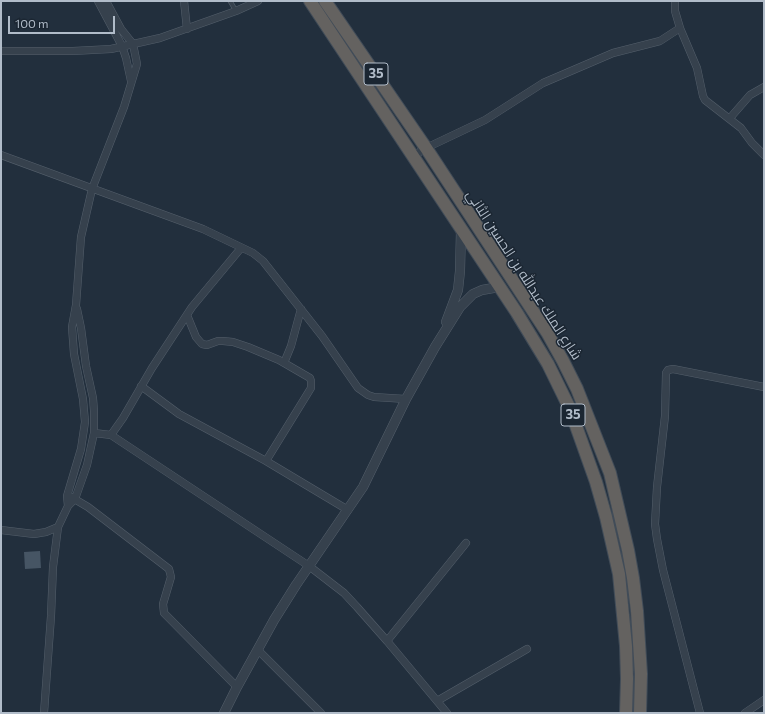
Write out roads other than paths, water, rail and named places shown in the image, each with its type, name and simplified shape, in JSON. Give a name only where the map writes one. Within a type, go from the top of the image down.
[{"type":"highway","name":"شارع الملك عبدالله بن الحسين الثاني","points":[[310,1],[533,339],[560,386],[583,444],[598,489],[619,574],[626,646],[626,713]]},
{"type":"highway","name":"شارع الملك عبدالله بن الحسين الثاني","points":[[325,1],[426,148],[548,334],[577,390],[601,447],[612,478],[633,578],[641,674],[640,713]]},
{"type":"street","points":[[98,1],[122,46],[131,82]]},
{"type":"street","points":[[68,506],[67,496],[81,449],[85,422],[83,399],[72,340],[81,237],[92,189],[124,107],[137,64],[133,44],[121,29],[106,1]]},
{"type":"street","points":[[184,1],[187,29]]},
{"type":"street","points":[[1,51],[111,49],[160,38],[236,11],[258,1]]},
{"type":"street","points":[[675,1],[675,11],[680,28],[695,62],[705,100],[741,128],[752,143],[764,155]]},
{"type":"street","points":[[413,156],[426,148],[485,120],[543,83],[613,53],[660,41],[680,28]]},
{"type":"street","points":[[730,118],[750,95],[764,87]]},
{"type":"street","points":[[1,155],[203,229],[253,253],[263,261],[301,309],[329,345],[358,388],[374,397],[406,399]]},
{"type":"street","points":[[436,347],[458,290],[461,230]]},
{"type":"street","points":[[111,435],[187,315],[199,298],[241,248]]},
{"type":"street","points":[[224,713],[274,620],[348,510],[372,470],[406,399],[460,307],[473,294],[482,290],[499,287]]},
{"type":"street","points":[[44,713],[52,616],[53,567],[58,527],[68,506],[75,499],[87,465],[94,433],[93,398],[76,305]]},
{"type":"street","points":[[284,363],[291,346],[301,309]]},
{"type":"street","points":[[187,315],[196,337],[202,344],[207,345],[218,341],[233,342],[265,353],[310,378],[312,386],[266,461]]},
{"type":"street","points":[[700,713],[656,539],[655,524],[657,487],[665,416],[666,373],[668,370],[672,369],[764,387]]},
{"type":"street","points":[[141,386],[179,414],[266,461],[348,510]]},
{"type":"street","points":[[94,433],[111,435],[309,566],[352,601],[447,713]]},
{"type":"street","points":[[67,496],[75,499],[101,516],[169,569],[171,577],[163,604],[164,613],[237,687]]},
{"type":"street","points":[[1,530],[34,534],[46,532],[58,527]]},
{"type":"street","points":[[387,641],[466,543]]},
{"type":"street","points":[[437,701],[527,648]]},
{"type":"street","points":[[258,650],[321,713]]},
{"type":"street","points":[[746,713],[764,700]]},
{"type":"lane","points":[[230,1],[236,11]]}]
